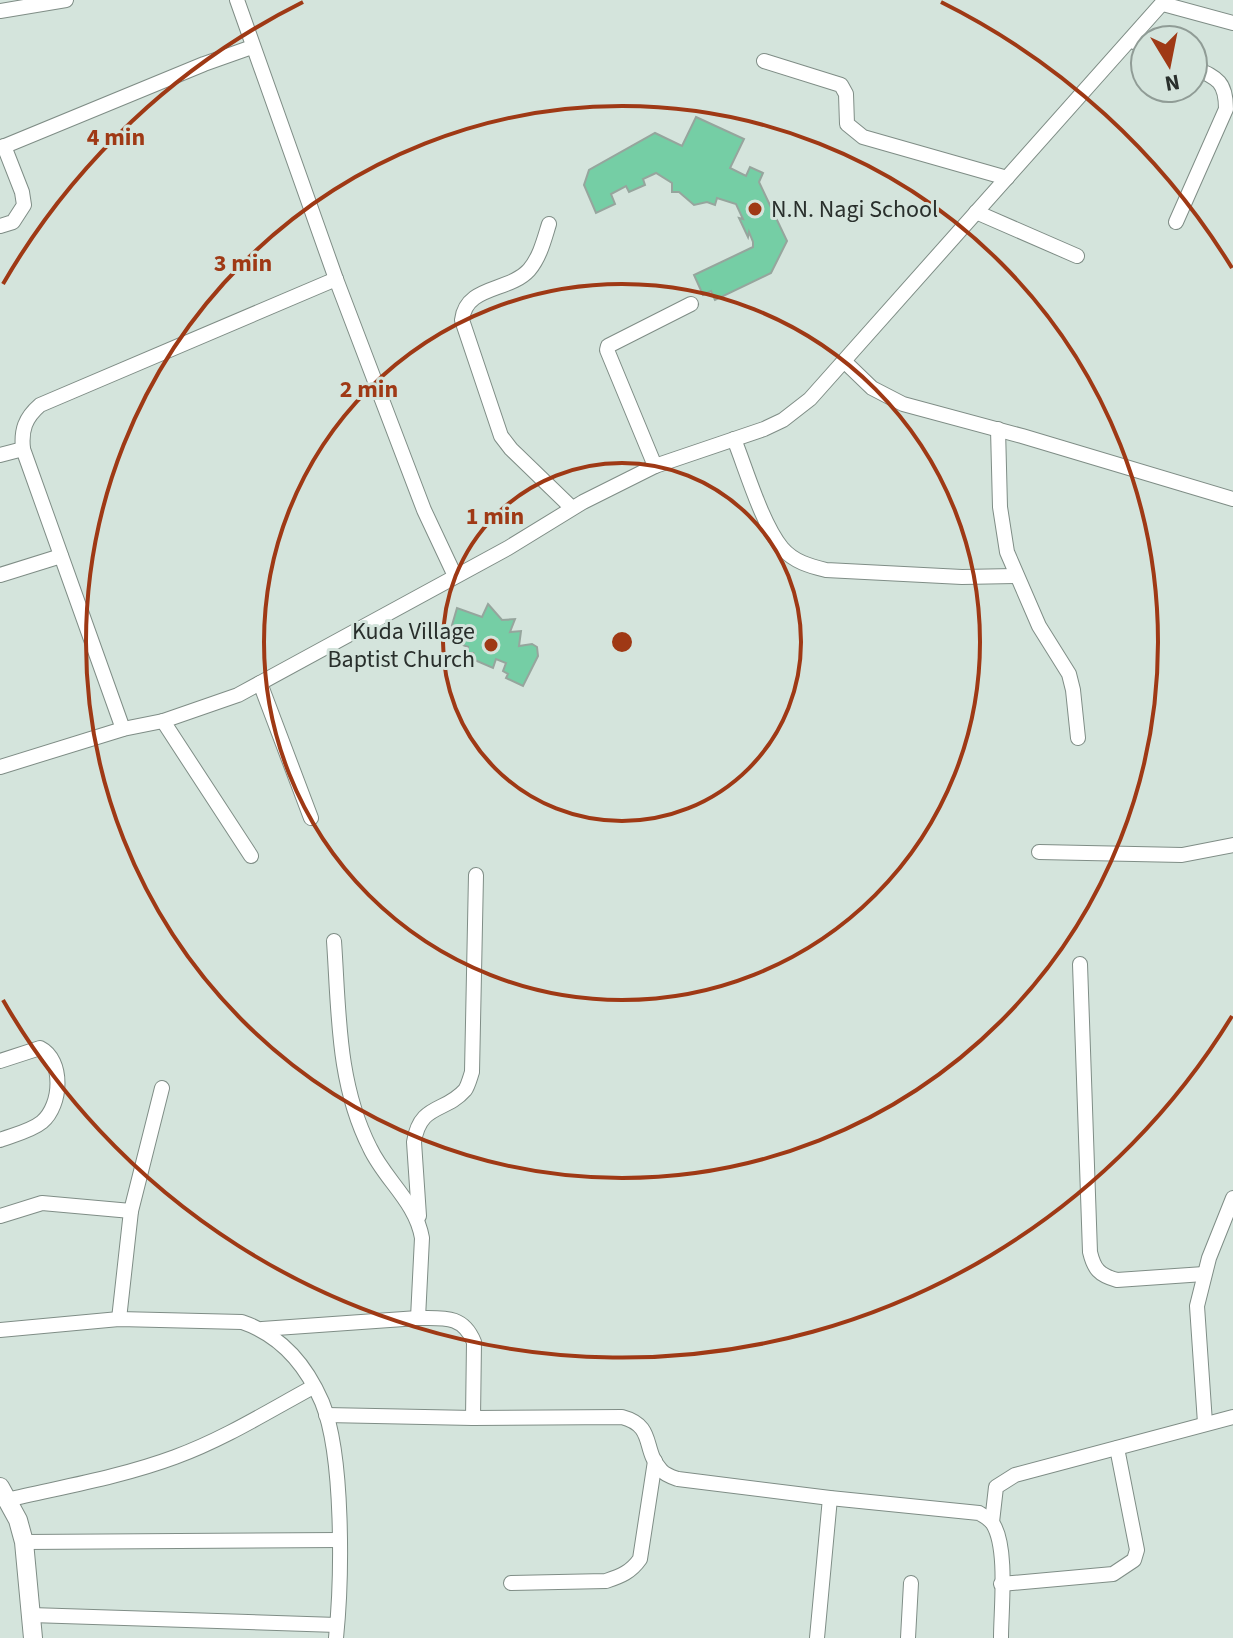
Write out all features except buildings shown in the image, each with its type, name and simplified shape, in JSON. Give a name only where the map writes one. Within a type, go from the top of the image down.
[{"type":"main road","points":[[3,1494],[18,1520],[24,1542],[33,1638]]},
{"type":"street","points":[[0,11],[66,0]]},
{"type":"street","points":[[237,0],[336,279],[424,510],[455,576]]},
{"type":"street","points":[[1144,24],[1164,2],[1233,23]]},
{"type":"street","points":[[0,767],[123,729],[163,721],[230,698],[508,548],[572,508],[655,466],[764,429],[799,409],[1129,41]]},
{"type":"street","points":[[0,226],[13,222],[24,205],[22,192],[2,147],[252,47]]},
{"type":"street","points":[[764,61],[841,85],[846,94],[847,124],[863,137],[1007,178]]},
{"type":"street","points":[[1176,222],[1226,109],[1226,94],[1221,83],[1209,76]]},
{"type":"street","points":[[976,212],[1077,256]]},
{"type":"street","points":[[549,224],[539,254],[529,270],[514,281],[474,298],[463,310],[462,320],[501,436],[572,508]]},
{"type":"street","points":[[123,729],[23,449],[23,425],[29,414],[40,405],[336,279]]},
{"type":"street","points":[[655,466],[607,350],[608,346],[691,304]]},
{"type":"street","points":[[844,361],[872,388],[889,398],[1233,499]]},
{"type":"street","points":[[998,429],[1000,507],[1007,552],[1039,626],[1069,674],[1078,738]]},
{"type":"street","points":[[734,439],[774,535],[781,547],[806,565],[826,570],[962,577],[1015,576]]},
{"type":"street","points":[[0,455],[23,449]]},
{"type":"street","points":[[0,575],[61,556]]},
{"type":"street","points":[[260,683],[311,818]]},
{"type":"street","points":[[163,721],[251,856]]},
{"type":"street","points":[[1039,852],[1182,855],[1233,845]]},
{"type":"street","points":[[418,1318],[422,1238],[415,1130],[427,1113],[466,1089],[472,1072],[476,875]]},
{"type":"street","points":[[334,941],[340,1052],[348,1089],[368,1145],[382,1171],[414,1212],[420,1225]]},
{"type":"street","points":[[1080,964],[1090,1252],[1094,1268],[1103,1276],[1117,1280],[1204,1274]]},
{"type":"street","points":[[0,1061],[40,1048],[52,1058],[57,1077],[54,1107],[45,1120],[0,1140]]},
{"type":"street","points":[[119,1319],[131,1211],[162,1088]]},
{"type":"street","points":[[1205,1423],[1196,1327],[1197,1306],[1204,1274],[1233,1198]]},
{"type":"street","points":[[0,1216],[42,1203],[131,1211]]},
{"type":"street","points":[[262,1329],[418,1318],[457,1321],[469,1330],[474,1342],[473,1418]]},
{"type":"street","points":[[0,1330],[119,1319],[242,1322],[262,1329],[279,1340],[292,1354],[321,1400],[337,1482],[337,1632],[31,1615]]},
{"type":"street","points":[[3,1494],[151,1466],[242,1428],[313,1387]]},
{"type":"street","points":[[326,1415],[622,1417],[643,1427],[662,1472],[678,1479],[979,1513],[992,1522],[997,1533],[1001,1556],[1001,1638]]},
{"type":"street","points":[[992,1522],[996,1487],[1003,1480],[1233,1417]]},
{"type":"street","points":[[1001,1584],[1113,1574],[1134,1560],[1137,1550],[1117,1448]]},
{"type":"street","points":[[511,1583],[606,1581],[633,1569],[640,1559],[655,1461]]},
{"type":"street","points":[[817,1638],[830,1498]]},
{"type":"street","points":[[24,1542],[339,1540]]},
{"type":"street","points":[[908,1638],[911,1583]]},
{"type":"place","name":"N.N. Nagi School","points":[[755,209]]},
{"type":"place","name":"Kuda Village Baptist Church","points":[[491,645]]}]
